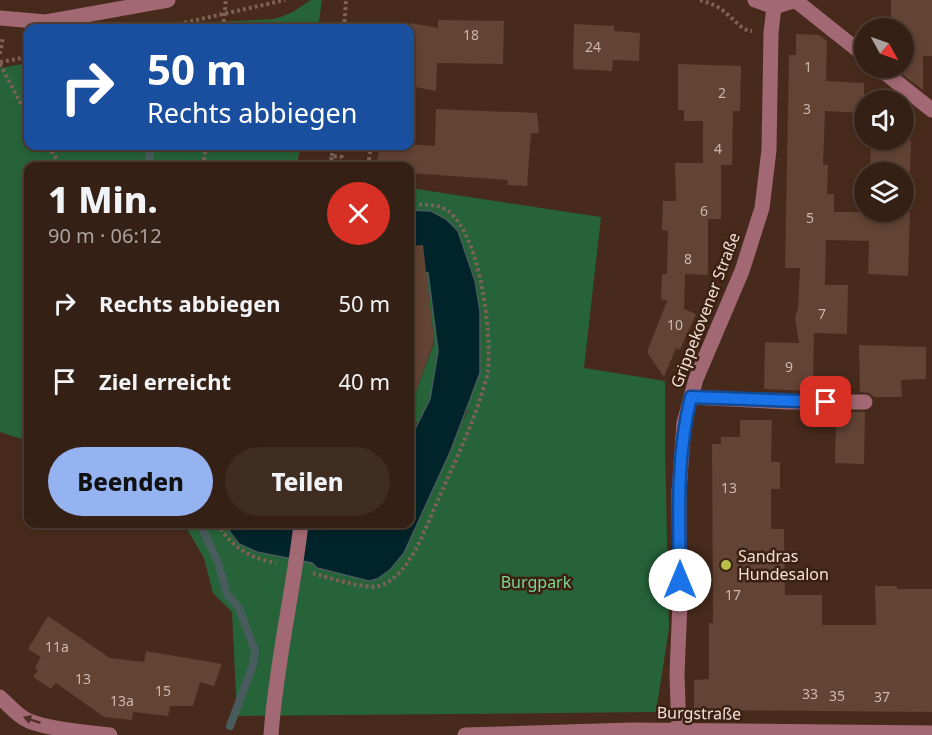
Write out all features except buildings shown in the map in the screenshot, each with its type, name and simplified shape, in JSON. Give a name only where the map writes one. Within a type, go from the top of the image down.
[{"type":"street","points":[[0,18],[46,22],[168,0]]},
{"type":"street","points":[[755,0],[774,7],[796,0],[854,48]]},
{"type":"street","name":"Grippekovener Straße","points":[[679,733],[677,674],[680,602],[679,492],[684,423],[696,380],[742,271],[762,208],[769,150],[771,33],[774,7]]},
{"type":"street","points":[[892,78],[932,110]]},
{"type":"street","points":[[691,397],[788,402],[864,402]]},
{"type":"street","points":[[271,735],[274,695],[300,528]]},
{"type":"street","points":[[0,697],[18,715],[30,721],[88,733],[110,735]]},
{"type":"street","name":"Burgstraße","points":[[465,735],[632,730],[679,733],[932,734]]},
{"type":"path","points":[[223,24],[226,0]]},
{"type":"path","points":[[179,24],[285,0]]},
{"type":"path","points":[[344,24],[346,0]]},
{"type":"path","points":[[24,58],[0,63],[24,109]]},
{"type":"path","points":[[331,162],[333,150]]},
{"type":"path","points":[[332,156],[342,158],[344,162]]},
{"type":"path","points":[[220,528],[245,554],[296,564],[342,582],[378,587],[394,577],[406,565],[420,540],[477,411],[488,371],[487,308],[476,261],[461,223],[442,207],[414,204]]},
{"type":"green space","points":[[311,0],[322,0],[319,24],[173,24],[275,19],[293,12]]},
{"type":"green space","points":[[24,64],[24,150],[299,150],[298,162],[24,162],[24,440],[0,432],[0,68]]},
{"type":"green space","name":"Burgpark","points":[[414,189],[601,217],[584,368],[665,381],[669,628],[656,712],[237,716],[232,612],[213,593],[204,558],[186,528],[227,528],[239,544],[369,581],[389,570],[404,553],[467,412],[480,311],[476,281],[458,232],[446,219],[431,211],[414,210]]},
{"type":"green space","points":[[414,269],[428,273],[438,351],[430,399],[418,423],[414,422],[414,396],[434,343],[426,276],[414,274]]},
{"type":"water","points":[[414,210],[431,211],[446,219],[458,231],[475,281],[480,311],[480,373],[451,450],[404,553],[390,570],[377,579],[369,581],[317,568],[312,563],[257,552],[239,544],[227,528],[414,528],[414,431],[430,399],[438,351],[428,273],[414,269]]},
{"type":"waterway","points":[[149,162],[150,150]]},
{"type":"waterway","points":[[202,528],[218,562],[227,594],[239,608],[255,651],[253,665],[230,726]]},
{"type":"place","name":"Sandras Hundesalon","points":[[726,565]]},
{"type":"route","points":[[680,580],[679,492],[684,423],[691,397],[826,402]]}]
